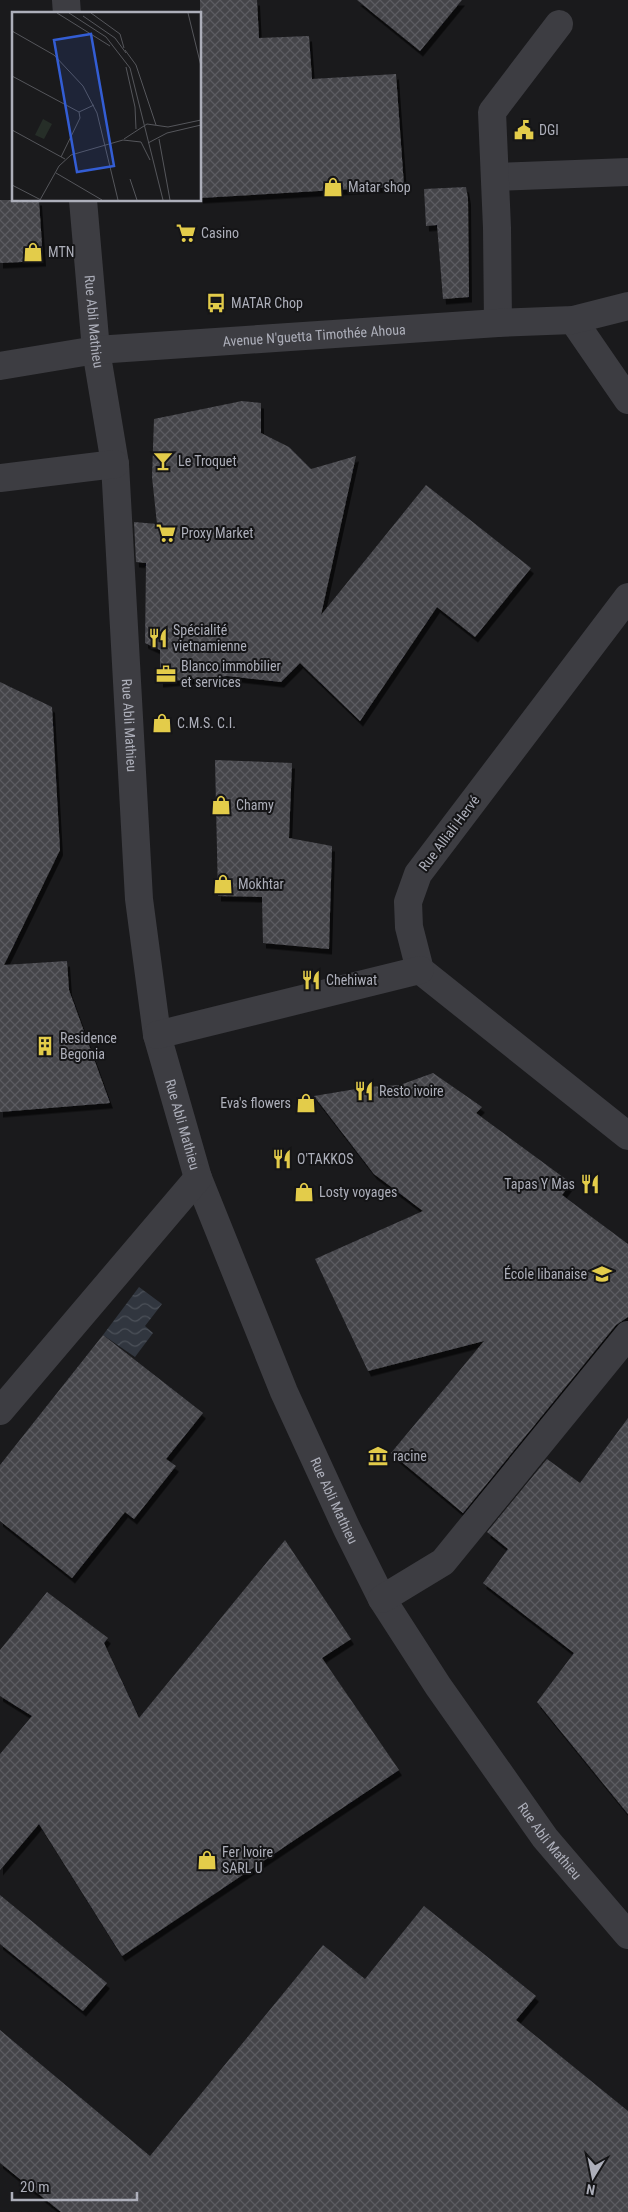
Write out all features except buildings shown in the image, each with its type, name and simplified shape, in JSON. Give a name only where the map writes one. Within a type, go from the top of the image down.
[{"type":"street","points":[[498,323],[492,112],[559,24]]},
{"type":"street","points":[[495,177],[628,172]]},
{"type":"street","name":"Rue Abli Mathieu","points":[[83,201],[96,350],[115,464],[139,899],[157,1035],[198,1178],[284,1392],[347,1529],[382,1599],[438,1686],[545,1838],[628,1935]]},
{"type":"street","name":"Avenue N'guetta Timothée Ahoua","points":[[0,366],[96,350],[498,323],[573,320],[628,306]]},
{"type":"street","points":[[573,320],[628,400]]},
{"type":"street","points":[[0,478],[115,464]]},
{"type":"street","name":"Rue Alliali Hervé","points":[[420,970],[409,927],[408,902],[418,874],[628,597]]},
{"type":"street","points":[[157,1035],[420,970],[628,1136]]},
{"type":"street","points":[[0,1411],[198,1178]]},
{"type":"street","points":[[382,1599],[444,1562],[628,1335]]},
{"type":"water","points":[[139,1287],[162,1304],[145,1326],[153,1333],[135,1357],[103,1335]]},
{"type":"place","name":"DGI","points":[[524,130]]},
{"type":"place","name":"Matar shop","points":[[333,187]]},
{"type":"place","name":"Casino","points":[[186,233]]},
{"type":"place","name":"MTN","points":[[33,252]]},
{"type":"place","name":"MATAR Chop","points":[[216,303]]},
{"type":"place","name":"Le Troquet","points":[[163,461]]},
{"type":"place","name":"Proxy Market","points":[[166,533]]},
{"type":"place","name":"Spécialité vietnamienne","points":[[158,638]]},
{"type":"place","name":"Blanco immobilier et services","points":[[166,674]]},
{"type":"place","name":"C.M.S. C.I.","points":[[162,723]]},
{"type":"place","name":"Chamy","points":[[221,805]]},
{"type":"place","name":"Mokhtar","points":[[223,884]]},
{"type":"place","name":"Chehiwat","points":[[311,980]]},
{"type":"place","name":"Residence Begonia","points":[[45,1046]]},
{"type":"place","name":"Resto ivoire","points":[[364,1091]]},
{"type":"place","name":"Eva's flowers","points":[[306,1103]]},
{"type":"place","name":"O'TAKKOS","points":[[282,1159]]},
{"type":"place","name":"Tapas Y Mas","points":[[590,1184]]},
{"type":"place","name":"Losty voyages","points":[[304,1192]]},
{"type":"place","name":"École libanaise","points":[[602,1274]]},
{"type":"place","name":"racine","points":[[378,1456]]},
{"type":"place","name":"Fer Ivoire SARL U","points":[[207,1860]]}]
